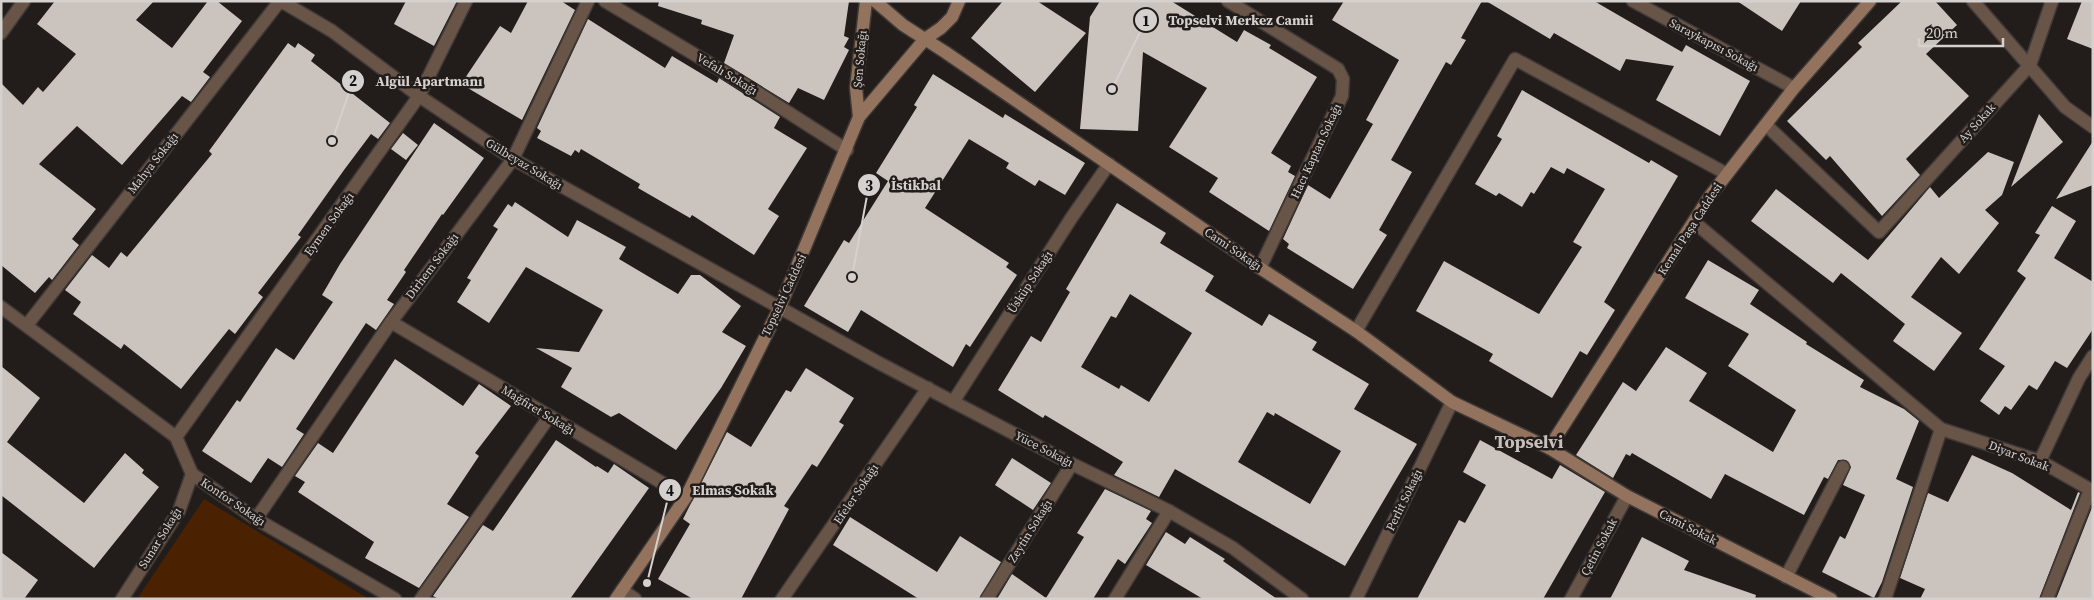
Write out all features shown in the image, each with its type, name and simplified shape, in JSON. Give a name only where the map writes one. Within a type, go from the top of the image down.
[{"type":"street","points":[[1,33],[24,1]]},
{"type":"street","name":"Gülbeyaz Sokağı","points":[[280,1],[332,31],[419,96],[513,159],[780,307]]},
{"type":"street","name":"Mahya Sokağı","points":[[27,326],[280,1]]},
{"type":"street","name":"Eymen Sokağı","points":[[176,437],[419,96],[466,1]]},
{"type":"street","name":"Dirhem Sokağı","points":[[256,519],[390,322],[513,159],[588,1]]},
{"type":"street","name":"Vefalı Sokağı","points":[[605,1],[739,80],[847,150]]},
{"type":"street","name":"Şen Sokağı","points":[[859,117],[856,88],[866,1]]},
{"type":"street","name":"Cami Sokağı","points":[[875,1],[903,25],[1260,268],[1356,331],[1452,402],[1549,448]]},
{"type":"street","name":"Topselvi Caddesi","points":[[619,594],[686,497],[780,307],[847,150],[859,117],[925,39],[942,28],[952,17],[959,1]]},
{"type":"street","name":"Hacı Kaptan Sokağı","points":[[1228,1],[1338,69],[1343,79],[1342,96],[1260,268]]},
{"type":"street","name":"Saraykapısı Sokağı","points":[[1633,1],[1794,88]]},
{"type":"street","name":"Kemal Paşa Caddesi","points":[[1549,448],[1710,196],[1794,88],[1870,1]]},
{"type":"street","points":[[1974,1],[2065,107],[2093,127]]},
{"type":"street","name":"Ay Sokak","points":[[1766,125],[1879,232],[2030,65],[2052,1]]},
{"type":"street","points":[[1356,331],[1515,58],[1727,174]]},
{"type":"street","name":"Üsküp Sokağı","points":[[953,402],[1072,216],[1109,164]]},
{"type":"street","points":[[1694,222],[1941,429],[1885,599]]},
{"type":"street","name":"Konfor Sokağı","points":[[1,306],[176,437],[192,474],[256,519],[395,599]]},
{"type":"street","name":"Yüce Sokağı","points":[[780,307],[953,402],[1072,464],[1169,510],[1233,548],[1302,599]]},
{"type":"street","name":"Mağfiret Sokağı","points":[[390,322],[549,418],[686,497]]},
{"type":"street","points":[[2040,461],[2079,378],[2093,356]]},
{"type":"street","name":"Efeler Sokağı","points":[[782,599],[928,388]]},
{"type":"street","name":"Perlit Sokağı","points":[[1356,599],[1452,402]]},
{"type":"street","points":[[421,599],[549,418]]},
{"type":"street","name":"Diyar Sokak","points":[[1941,429],[2040,461],[2091,491]]},
{"type":"street","name":"Cami Sokak","points":[[1549,448],[1627,496],[1831,599]]},
{"type":"street","name":"Zeytin Sokağı","points":[[987,599],[1072,464]]},
{"type":"street","points":[[1786,577],[1843,467]]},
{"type":"street","name":"Sunar Sokağı","points":[[122,599],[179,510],[192,474]]},
{"type":"street","points":[[2046,599],[2091,491]]},
{"type":"street","name":"Çetin Sokak","points":[[1571,599],[1627,496]]},
{"type":"street","points":[[1115,599],[1169,510]]},
{"type":"street","points":[[619,594],[635,599]]},
{"type":"shaded area","points":[[204,499],[369,599],[137,599]]},
{"type":"building","points":[[55,1],[154,1],[136,20],[172,48],[208,1],[217,1],[242,21],[203,72],[210,77],[191,102],[182,96],[122,165],[77,126],[39,164],[96,209],[72,239],[79,245],[52,280],[49,277],[35,293],[1,265],[1,83],[23,105],[38,87],[43,92],[76,54],[37,24]]},
{"type":"building","points":[[406,1],[457,1],[434,46],[394,24]]},
{"type":"building","points":[[528,1],[561,1],[575,10],[522,120],[461,84],[500,26],[511,33]]},
{"type":"building","points":[[659,1],[849,1],[844,36],[849,38],[844,47],[849,50],[824,100],[798,88],[789,103],[724,63],[734,35],[701,24],[702,20],[658,6]]},
{"type":"building","points":[[1003,1],[1037,1],[1086,33],[1035,92],[971,38]]},
{"type":"building","points":[[1100,1],[1171,1],[1237,42],[1244,30],[1271,45],[1269,48],[1317,77],[1271,153],[1291,166],[1288,172],[1295,176],[1269,231],[1209,192],[1218,178],[1169,147],[1207,88],[1143,52],[1138,131],[1080,129],[1090,17]]},
{"type":"building","points":[[1344,1],[1482,1],[1461,38],[1466,40],[1451,65],[1446,62],[1391,160],[1412,172],[1379,230],[1387,235],[1353,289],[1287,248],[1289,244],[1283,239],[1308,185],[1330,199],[1373,124],[1366,120],[1399,60],[1332,20]]},
{"type":"building","points":[[1486,1],[1594,1],[1682,52],[1686,45],[1750,81],[1720,136],[1656,100],[1674,66],[1626,59],[1620,71],[1554,33],[1550,39]]},
{"type":"building","points":[[1737,1],[1801,1],[1782,31]]},
{"type":"building","points":[[1902,1],[1935,1],[1957,25],[1926,54],[1969,96],[1906,159],[1920,175],[1882,216],[1830,156],[1826,160],[1787,121],[1862,47],[1858,43]]},
{"type":"building","points":[[2082,1],[2093,1],[2093,49],[2067,39]]},
{"type":"building","points":[[588,19],[665,68],[672,56],[717,83],[719,78],[780,117],[774,128],[807,148],[768,209],[779,216],[754,255],[692,215],[690,218],[638,188],[640,184],[581,149],[579,153],[575,150],[571,156],[537,138],[541,131],[537,128]]},
{"type":"building","points":[[288,43],[295,48],[298,43],[315,55],[311,61],[390,123],[378,139],[371,134],[344,170],[298,235],[301,237],[258,293],[263,297],[235,334],[229,329],[181,389],[124,344],[121,349],[73,314],[81,302],[65,290],[92,255],[109,268],[121,252],[127,257],[212,154],[209,151]]},
{"type":"building","points":[[933,74],[1003,118],[1005,114],[1085,163],[1065,195],[1039,180],[1035,186],[1006,168],[1009,163],[969,139],[925,208],[1009,263],[1006,267],[1017,275],[970,347],[966,344],[953,367],[861,310],[848,332],[804,306],[844,240],[849,243],[888,181],[876,173],[917,107],[914,105]]},
{"type":"building","points":[[1522,90],[1649,163],[1651,160],[1678,176],[1604,302],[1615,310],[1587,355],[1580,351],[1552,398],[1489,361],[1493,354],[1416,311],[1444,261],[1539,314],[1582,247],[1573,242],[1605,189],[1567,168],[1564,174],[1551,167],[1534,194],[1531,192],[1522,207],[1499,193],[1496,196],[1475,184],[1502,139],[1497,136]]},
{"type":"building","points":[[2039,114],[2063,142],[2011,187]]},
{"type":"building","points":[[434,123],[484,158],[442,214],[404,270],[406,272],[387,300],[394,304],[376,330],[366,323],[296,429],[304,434],[282,467],[268,458],[251,483],[202,451],[237,400],[240,402],[276,348],[294,360],[333,302],[322,295],[340,264]]},
{"type":"building","points":[[403,133],[418,145],[406,160],[391,149]]},
{"type":"building","points":[[2093,141],[2093,185],[2056,199]]},
{"type":"building","points":[[1988,152],[2014,162],[2002,195],[1985,210],[1999,223],[1959,274],[1941,257],[1911,297],[1962,333],[1934,371],[1893,341],[1905,324],[1841,273],[1833,283],[1751,221],[1776,189],[1868,260],[1930,187],[1939,198]]},
{"type":"building","points":[[515,202],[568,237],[577,220],[626,247],[619,259],[678,294],[691,275],[700,275],[741,306],[722,332],[746,346],[721,388],[676,450],[619,413],[611,417],[561,387],[572,368],[536,348],[579,352],[603,310],[526,267],[489,323],[457,302],[471,280],[467,278],[498,229],[493,226],[508,204],[512,207]]},
{"type":"building","points":[[1117,203],[1166,233],[1160,243],[1214,276],[1205,291],[1262,326],[1269,314],[1317,342],[1312,350],[1369,384],[1354,409],[1417,444],[1345,566],[1175,469],[1159,497],[1114,475],[1123,462],[1045,415],[1043,418],[998,390],[1031,336],[1041,342],[1070,292],[1066,289]],"holes":[[[1130,294],[1192,333],[1149,402],[1121,385],[1119,389],[1081,367],[1111,316],[1116,318]],[[1267,412],[1274,416],[1275,413],[1341,451],[1310,504],[1238,462]]]},
{"type":"building","points":[[2052,206],[2076,221],[2054,258],[2093,282],[2093,329],[2067,368],[2055,361],[2037,390],[2029,385],[2011,410],[2005,406],[1999,415],[1980,401],[2005,366],[1979,349],[2026,278],[2017,271],[2040,235],[2035,233]]},
{"type":"building","points":[[1708,260],[1759,290],[1750,304],[1807,342],[1806,344],[1864,380],[1860,387],[1904,409],[1919,421],[1896,479],[1913,487],[1882,582],[1874,598],[1822,572],[1840,536],[1845,539],[1865,495],[1843,485],[1851,467],[1846,460],[1838,460],[1828,479],[1824,477],[1804,515],[1725,474],[1711,499],[1632,453],[1630,456],[1626,454],[1613,478],[1576,455],[1623,382],[1636,391],[1666,347],[1707,373],[1689,401],[1773,452],[1796,410],[1728,366],[1749,334],[1685,298]]},
{"type":"building","points":[[395,359],[463,406],[479,384],[511,406],[475,453],[479,456],[447,504],[469,517],[419,588],[365,558],[374,542],[298,492],[305,482],[295,476],[318,443],[333,453]]},
{"type":"building","points":[[1,366],[40,398],[7,442],[84,503],[125,453],[144,470],[142,473],[159,487],[94,568],[1,495]]},
{"type":"building","points":[[806,368],[854,398],[839,422],[844,425],[817,467],[812,464],[784,506],[789,509],[741,599],[693,599],[658,579],[690,524],[683,519],[727,432],[751,447],[786,390],[791,392]]},
{"type":"building","points":[[556,440],[596,467],[608,473],[614,464],[649,488],[570,599],[439,599],[433,596],[483,525],[493,531]]},
{"type":"building","points":[[1480,440],[1552,479],[1560,465],[1605,492],[1543,599],[1417,599],[1459,520],[1465,523],[1486,485],[1463,472]]},
{"type":"building","points":[[1972,455],[2012,473],[2071,510],[2078,492],[2080,493],[2039,599],[1920,599],[1925,589],[1900,578],[1928,493],[1948,502]]},
{"type":"building","points":[[1012,458],[1051,483],[1033,510],[995,485]]},
{"type":"building","points":[[1105,489],[1151,511],[1146,519],[1152,523],[1125,564],[1118,559],[1093,599],[997,599],[1012,574],[1046,598],[1084,537],[1077,533]]},
{"type":"building","points":[[2093,505],[2093,599],[2056,599]]},
{"type":"building","points":[[850,517],[937,572],[960,536],[1001,562],[979,599],[919,599],[833,545]]},
{"type":"building","points":[[1166,532],[1185,544],[1190,537],[1225,559],[1223,561],[1277,599],[1203,599],[1146,565]]},
{"type":"building","points":[[1642,537],[1689,561],[1684,570],[1756,595],[1755,599],[1610,599]]},
{"type":"building","points":[[1,552],[38,580],[24,599],[1,599]]},
{"type":"place","name":"Topselvi Merkez Camii","points":[[1112,89]]},
{"type":"place","name":"Algül Apartmanı","points":[[332,141]]},
{"type":"place","name":"İstikbal","points":[[852,277]]},
{"type":"place","name":"Elmas Sokak","points":[[647,583]]},
{"type":"district","name":"Topselvi","points":[[1529,442]]}]
